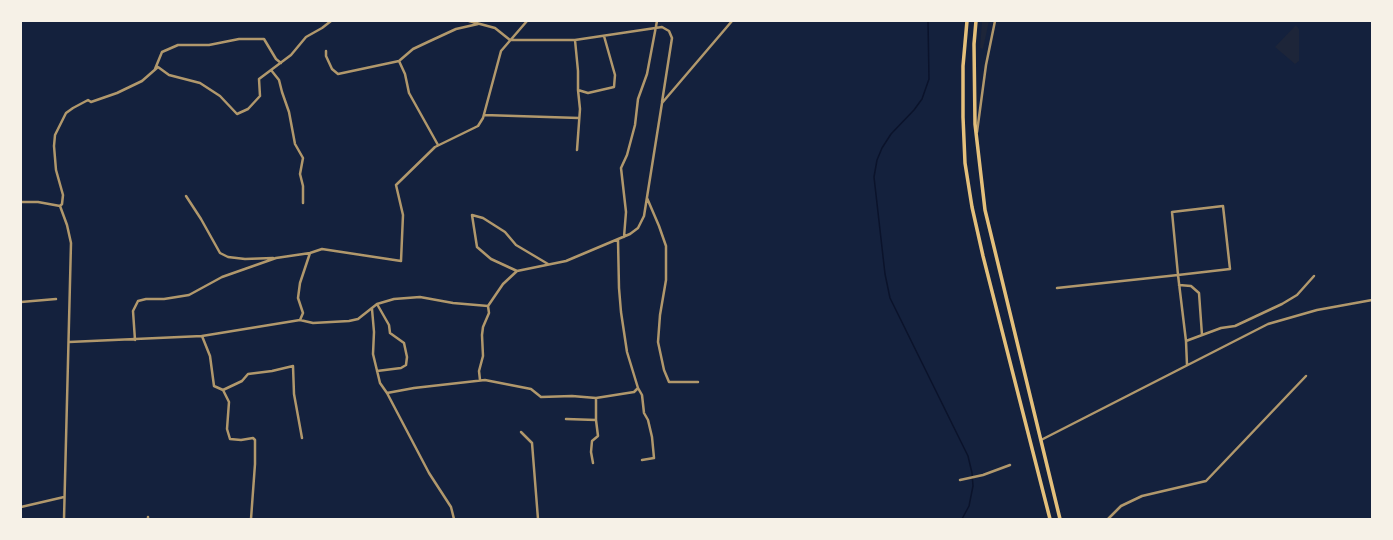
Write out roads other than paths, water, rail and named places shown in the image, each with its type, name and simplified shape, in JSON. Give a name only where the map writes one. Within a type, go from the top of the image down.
[{"type":"main road","points":[[967,21],[963,66],[963,117],[965,163],[972,207],[1050,519]]},
{"type":"main road","points":[[976,21],[974,44],[974,124],[985,210],[1060,519]]},
{"type":"street","points":[[154,69],[158,67],[169,74],[200,83],[220,96],[237,114],[248,108],[260,96],[259,79],[281,63],[306,37],[331,21]]},
{"type":"street","points":[[469,21],[495,28],[510,40],[574,40],[662,27],[669,31],[672,38],[644,216],[638,228],[618,240],[566,261],[517,271],[502,284],[488,306],[489,313],[483,327],[483,356],[479,371],[480,380]]},
{"type":"street","points":[[186,196],[220,253],[228,257],[276,258],[310,253],[322,249],[401,261],[403,215],[396,185],[438,146],[478,126],[484,115],[501,51],[527,21]]},
{"type":"street","points":[[624,237],[626,212],[621,168],[627,155],[635,125],[638,99],[647,74],[657,21]]},
{"type":"street","points":[[662,103],[732,21]]},
{"type":"street","points":[[976,138],[986,65],[995,21]]},
{"type":"street","points":[[326,51],[326,56],[332,69],[338,74],[399,61],[413,49],[430,41],[456,30],[478,24]]},
{"type":"street","points":[[578,90],[588,93],[614,87],[615,75],[604,36]]},
{"type":"street","points":[[64,519],[69,342],[68,301],[71,243],[67,225],[60,206],[62,204],[63,194],[56,170],[55,135],[59,125],[66,113],[88,100],[91,102],[118,93],[142,81],[154,69],[162,52],[178,45],[209,45],[239,39],[264,39],[276,59],[281,63]]},
{"type":"street","points":[[574,40],[578,71],[580,109],[577,150]]},
{"type":"street","points":[[399,61],[405,74],[409,93],[438,146]]},
{"type":"street","points":[[271,70],[279,80],[289,112],[295,144],[302,158],[300,174],[303,186],[304,203]]},
{"type":"street","points":[[484,115],[579,118]]},
{"type":"street","points":[[647,197],[666,246],[666,280],[660,315],[658,342],[664,370],[668,382],[698,382]]},
{"type":"street","points":[[21,202],[38,202],[60,206]]},
{"type":"street","points":[[1057,288],[1178,275],[1230,269],[1223,206],[1172,212],[1178,275],[1179,285],[1186,341],[1187,365]]},
{"type":"street","points":[[517,271],[491,259],[477,247],[472,215],[483,218],[505,232],[516,245],[549,264]]},
{"type":"street","points":[[618,240],[621,312],[628,352],[638,388],[642,394],[644,413],[648,420],[652,437],[654,458],[642,460]]},
{"type":"street","points":[[300,320],[303,314],[298,298],[300,283],[310,253]]},
{"type":"street","points":[[135,340],[133,311],[138,301],[188,295],[222,277],[276,258]]},
{"type":"street","points":[[1186,341],[1221,328],[1235,326],[1282,304],[1297,295],[1314,276]]},
{"type":"street","points":[[1179,285],[1191,286],[1199,293],[1202,335]]},
{"type":"street","points":[[69,342],[202,336],[300,320],[313,323],[349,322],[358,319],[377,304],[394,299],[420,297],[453,303],[488,306]]},
{"type":"street","points":[[21,302],[56,299]]},
{"type":"street","points":[[1041,440],[1268,324],[1318,310],[1372,300]]},
{"type":"street","points":[[377,304],[389,325],[390,332],[404,343],[407,357],[406,365],[401,368],[377,371]]},
{"type":"street","points":[[372,308],[374,332],[373,354],[380,383],[387,393],[429,473],[451,507],[454,519]]},
{"type":"street","points":[[202,336],[210,356],[214,386],[223,390],[229,402],[227,429],[230,439],[241,440],[253,438],[255,440],[255,464],[251,519]]},
{"type":"street","points":[[223,390],[242,381],[248,374],[272,371],[293,366],[294,394],[302,438]]},
{"type":"street","points":[[1108,519],[1121,506],[1142,496],[1206,481],[1306,376]]},
{"type":"street","points":[[387,393],[414,388],[480,380],[531,389],[541,397],[572,396],[596,398],[634,392],[638,388]]},
{"type":"street","points":[[593,463],[591,452],[592,441],[598,436],[596,398]]},
{"type":"street","points":[[566,419],[596,420]]},
{"type":"street","points":[[521,432],[532,443],[538,519]]},
{"type":"street","points":[[960,480],[983,475],[1010,464]]},
{"type":"street","points":[[21,507],[64,497]]},
{"type":"waterway","points":[[928,21],[929,79],[922,99],[914,110],[891,134],[882,148],[877,160],[874,177],[885,274],[890,298],[968,456],[973,486],[969,506],[962,519]]}]
